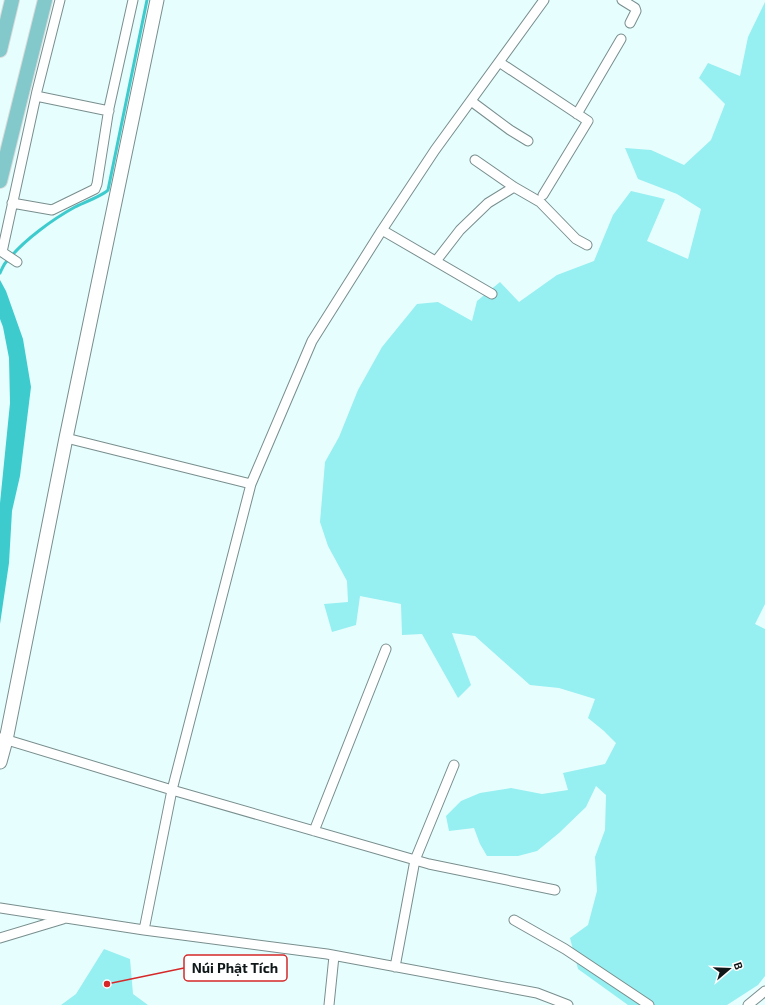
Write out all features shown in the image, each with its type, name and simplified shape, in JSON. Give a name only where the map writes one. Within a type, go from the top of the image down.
[{"type":"main road","points":[[0,50],[12,0]]},
{"type":"main road","points":[[0,181],[45,0]]},
{"type":"street","points":[[17,262],[2,252],[36,96],[60,0]]},
{"type":"street","points":[[12,203],[52,210],[95,189],[109,111],[133,0]]},
{"type":"street","points":[[0,762],[3,739],[158,0]]},
{"type":"street","points":[[144,930],[172,790],[251,484],[312,341],[382,230],[435,150],[544,0]]},
{"type":"street","points":[[622,0],[635,8],[636,11],[630,23]]},
{"type":"street","points":[[577,114],[621,39]]},
{"type":"street","points":[[499,62],[588,121],[543,195]]},
{"type":"street","points":[[36,96],[109,111]]},
{"type":"street","points":[[471,101],[510,130],[528,141]]},
{"type":"street","points":[[475,160],[514,187],[540,202],[576,239],[587,245]]},
{"type":"street","points":[[436,261],[460,230],[488,203],[514,187]]},
{"type":"street","points":[[382,230],[492,294]]},
{"type":"street","points":[[66,438],[251,484]]},
{"type":"street","points":[[314,831],[386,649]]},
{"type":"street","points":[[3,739],[172,790],[429,864],[555,890]]},
{"type":"street","points":[[395,967],[415,860],[454,765]]},
{"type":"street","points":[[0,908],[144,930],[334,956],[537,993],[568,1005]]},
{"type":"street","points":[[0,938],[66,918]]},
{"type":"street","points":[[514,920],[565,949],[649,1005]]},
{"type":"street","points":[[329,1005],[334,956]]},
{"type":"street","points":[[748,1005],[765,991]]},
{"type":"shaded area","points":[[765,2],[765,604],[755,624],[765,629],[765,976],[758,985],[727,1005],[628,1005],[578,969],[570,938],[588,925],[597,891],[595,857],[605,830],[606,795],[596,786],[586,807],[559,833],[537,851],[518,856],[487,856],[480,844],[474,828],[449,831],[446,816],[461,801],[480,793],[511,788],[542,794],[568,790],[563,773],[605,764],[616,743],[588,718],[595,699],[559,688],[530,685],[475,636],[452,633],[471,685],[458,698],[422,634],[402,635],[401,604],[360,596],[356,625],[332,632],[324,604],[348,602],[347,581],[328,546],[320,522],[325,462],[339,437],[358,390],[382,347],[417,304],[438,302],[472,321],[477,301],[500,282],[519,302],[557,275],[594,261],[613,215],[631,191],[665,199],[647,241],[688,259],[701,209],[677,194],[638,179],[625,148],[651,150],[684,165],[711,140],[725,104],[699,78],[708,63],[740,76],[748,37]]},
{"type":"shaded area","points":[[0,280],[6,291],[23,339],[31,387],[20,476],[12,511],[9,563],[0,624],[0,503],[10,403],[9,358],[0,319]]},
{"type":"shaded area","points":[[104,949],[130,959],[133,994],[148,1005],[61,1005],[76,994]]},
{"type":"waterway","points":[[0,273],[5,263],[39,230],[66,212],[98,197],[108,190],[147,0]]},
{"type":"place","name":"Núi Phật Tích","points":[[107,984]]}]
